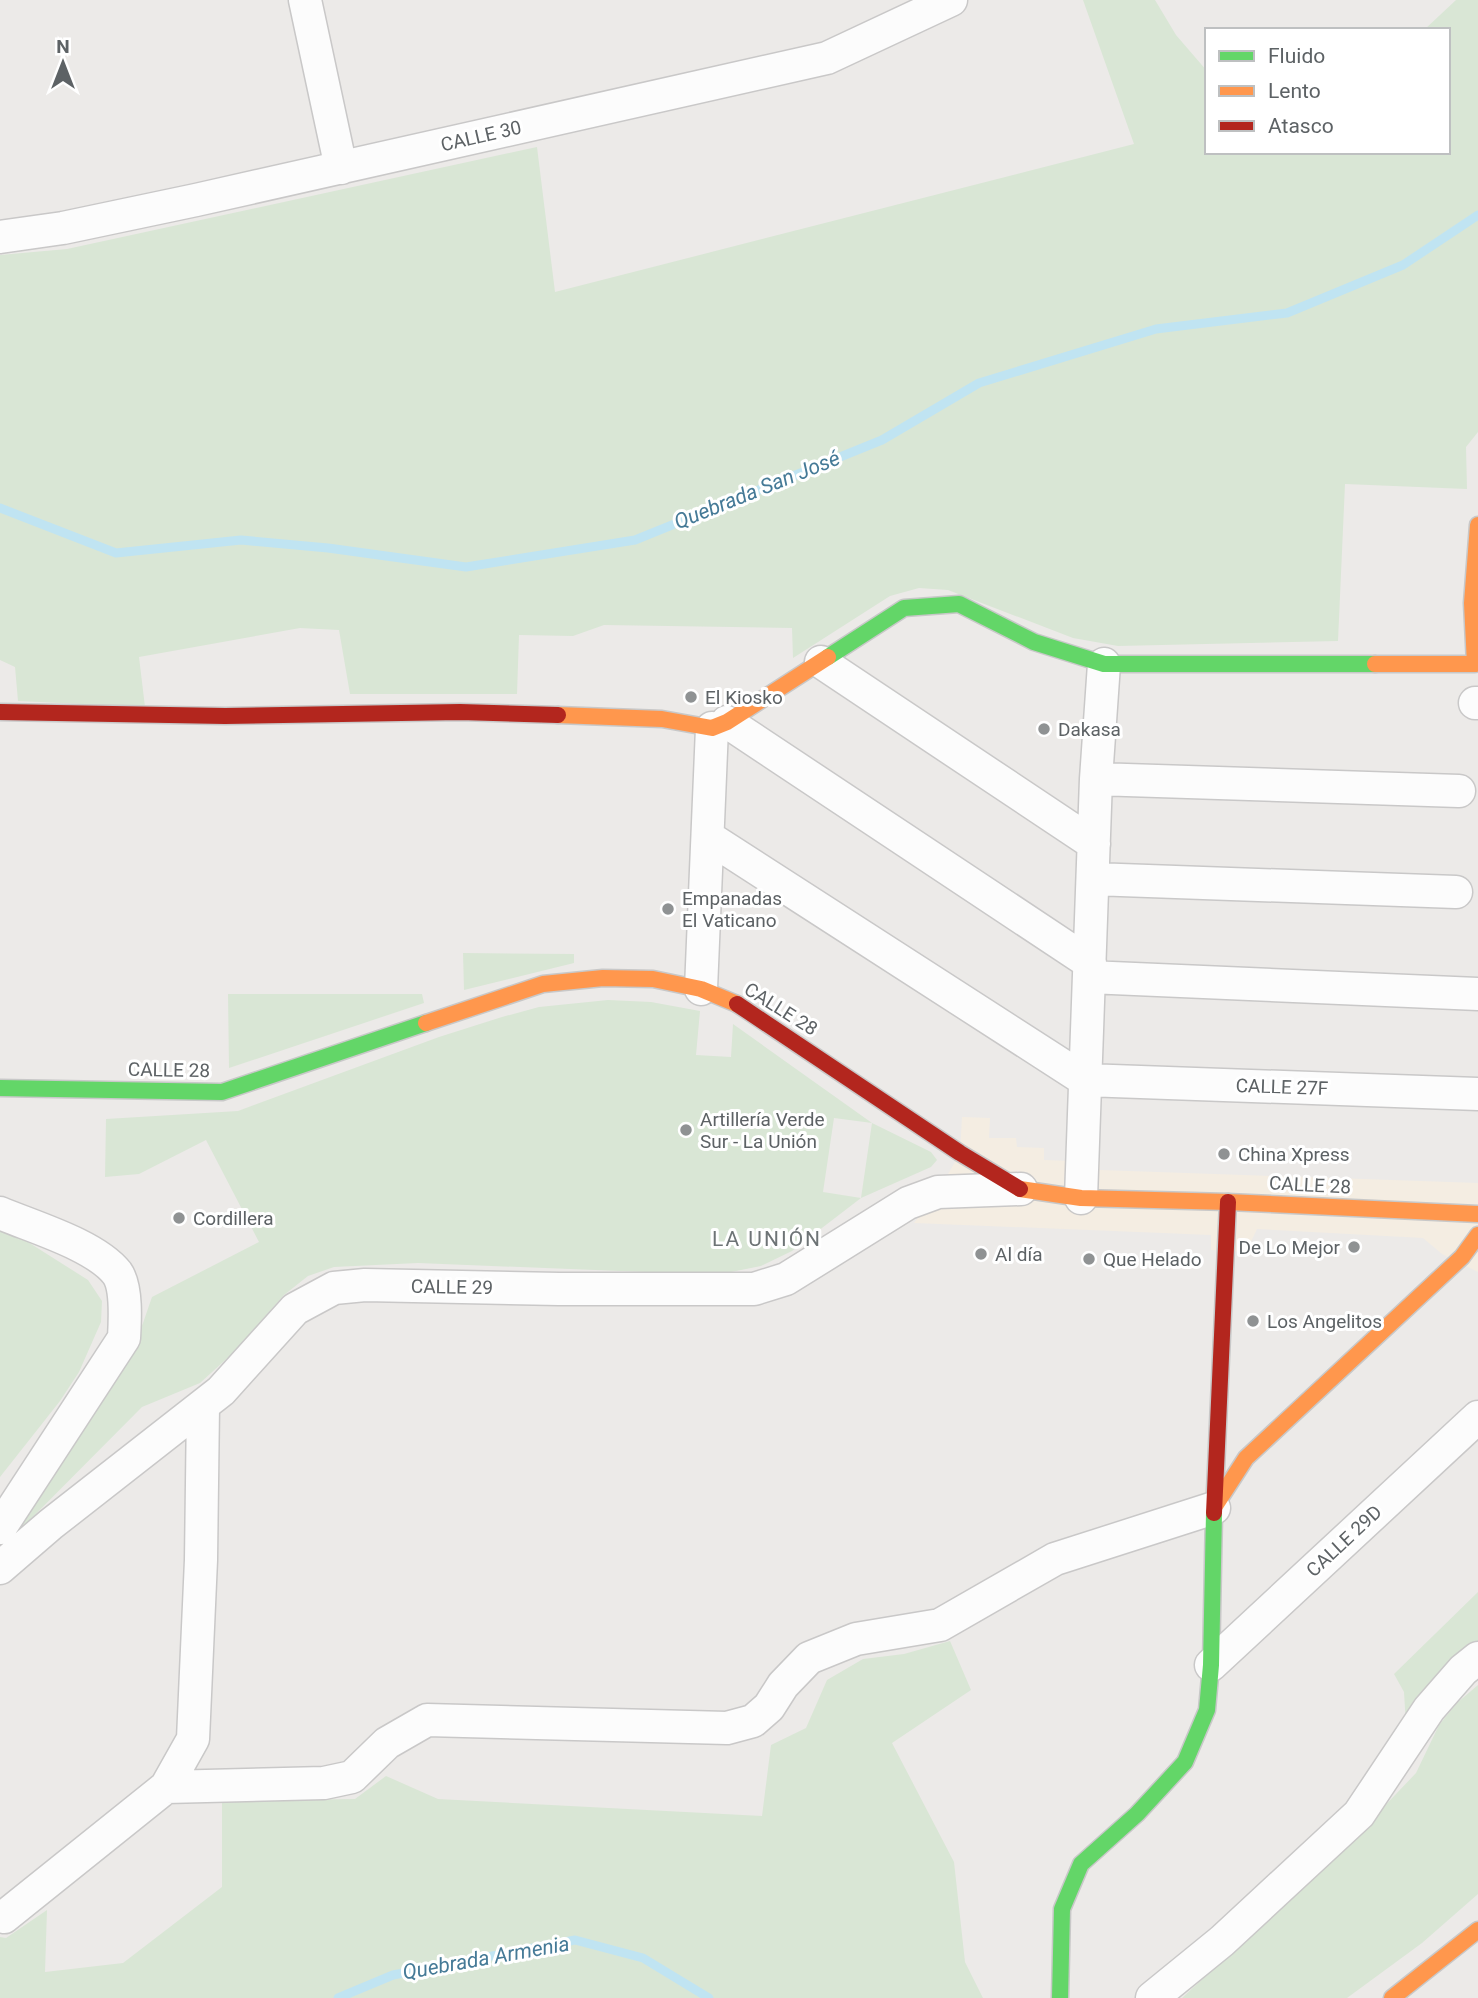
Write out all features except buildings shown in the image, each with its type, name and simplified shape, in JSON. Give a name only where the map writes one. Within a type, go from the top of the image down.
[{"type":"street","points":[[305,0],[341,168]]},
{"type":"street","name":"CALLE 30","points":[[0,237],[63,228],[341,168],[827,58],[951,0]]},
{"type":"street","points":[[720,725],[904,608],[959,604],[1034,642],[1104,664],[1475,664],[1478,525]]},
{"type":"street","points":[[821,662],[1094,844]]},
{"type":"street","points":[[1081,1198],[1096,779],[1104,664]]},
{"type":"street","points":[[0,712],[225,716],[460,712],[662,719],[720,725],[1089,970],[1478,994]]},
{"type":"street","points":[[701,989],[708,837],[720,725]]},
{"type":"street","points":[[1096,779],[1459,791]]},
{"type":"street","points":[[708,837],[1085,1080]]},
{"type":"street","points":[[1093,879],[1464,886]]},
{"type":"street","name":"CALLE 28","points":[[0,1088],[222,1092],[543,984],[603,978],[644,979],[701,989],[739,1005],[960,1153],[1021,1189],[1081,1198],[1478,1213]]},
{"type":"street","name":"CALLE 27F","points":[[1085,1080],[1478,1094]]},
{"type":"street","points":[[938,1192],[960,1153]]},
{"type":"street","name":"CALLE 29","points":[[0,1568],[51,1524],[221,1391],[295,1309],[334,1288],[365,1285],[754,1289],[786,1279],[908,1203],[938,1192],[1021,1189]]},
{"type":"street","points":[[1060,1998],[1062,1909],[1081,1864],[1137,1814],[1185,1762],[1207,1710],[1211,1665],[1214,1508],[1228,1202]]},
{"type":"street","points":[[0,1213],[91,1251],[118,1275],[125,1305],[124,1338],[0,1528]]},
{"type":"street","points":[[166,1787],[324,1783],[352,1777],[387,1743],[427,1720],[727,1728],[753,1721],[769,1707],[783,1685],[809,1658],[856,1639],[940,1625],[1055,1559],[1214,1508],[1246,1458],[1462,1257],[1478,1235]]},
{"type":"street","points":[[0,1916],[4,1917],[166,1787],[193,1740],[201,1573],[203,1406]]},
{"type":"street","name":"CALLE 29D","points":[[1211,1665],[1478,1417]]},
{"type":"street","points":[[1152,1998],[1222,1941],[1359,1814],[1429,1709],[1463,1670],[1478,1658]]},
{"type":"street","points":[[1392,1998],[1478,1930]]},
{"type":"shaded area","points":[[962,1117],[990,1118],[989,1138],[1016,1138],[1017,1147],[1044,1148],[1044,1160],[1100,1162],[1100,1170],[1478,1183],[1478,1272],[1442,1254],[1423,1238],[1257,1229],[1246,1252],[1211,1250],[1211,1235],[914,1223],[938,1192],[960,1153]]},
{"type":"green space","points":[[1083,0],[1155,0],[1176,35],[1205,69],[1205,154],[1450,154],[1450,28],[1426,28],[1456,0],[1478,0],[1478,432],[1466,447],[1467,489],[1345,484],[1338,641],[1118,646],[1073,638],[948,590],[919,588],[890,596],[793,658],[792,628],[604,625],[573,636],[519,635],[517,694],[350,694],[339,630],[300,628],[139,657],[145,707],[18,701],[15,667],[0,660],[0,255],[67,249],[537,147],[555,292],[1134,144]]},
{"type":"green space","points":[[463,953],[574,954],[574,963],[464,990]]},
{"type":"green space","points":[[228,994],[422,994],[424,1003],[229,1068]]},
{"type":"green space","points":[[608,1000],[651,1002],[700,1011],[696,1055],[731,1057],[733,1024],[872,1123],[834,1118],[823,1192],[861,1198],[792,1251],[761,1266],[731,1272],[645,1272],[418,1263],[334,1267],[308,1276],[284,1295],[233,1353],[200,1383],[142,1407],[0,1550],[0,1546],[133,1352],[152,1297],[259,1242],[206,1140],[139,1174],[105,1177],[106,1119],[238,1111],[439,1037],[539,1007]]},
{"type":"green space","points":[[872,1123],[931,1152],[937,1160],[931,1167],[861,1198]]},
{"type":"green space","points":[[0,1228],[20,1237],[88,1280],[102,1301],[101,1322],[79,1372],[60,1401],[0,1477]]},
{"type":"green space","points":[[1478,1592],[1478,1644],[1407,1742],[1404,1692],[1394,1674]]},
{"type":"green space","points":[[950,1641],[971,1690],[892,1743],[954,1862],[965,1962],[983,1998],[0,1998],[0,1937],[6,1938],[47,1910],[45,1972],[123,1963],[222,1887],[222,1801],[355,1799],[386,1776],[438,1799],[762,1816],[771,1745],[806,1728],[827,1680],[863,1659],[904,1654]]},
{"type":"green space","points":[[1478,1685],[1478,1894],[1422,1943],[1347,1998],[1182,1998],[1357,1835],[1416,1773],[1439,1725],[1457,1703]]},
{"type":"waterway","name":"Quebrada San José","points":[[0,508],[116,553],[241,540],[328,548],[466,567],[635,540],[882,440],[979,383],[1156,329],[1287,313],[1403,265],[1478,215]]},
{"type":"waterway","name":"Quebrada Armenia","points":[[338,1998],[393,1975],[575,1940],[643,1958],[709,1998]]},
{"type":"traffic: fast","points":[[828,657],[904,608],[959,604],[1034,642],[1104,664],[1375,664]]},
{"type":"traffic: fast","points":[[0,1088],[222,1092],[426,1023]]},
{"type":"traffic: fast","points":[[1060,1998],[1062,1909],[1081,1864],[1137,1814],[1185,1762],[1207,1710],[1211,1665],[1214,1513]]},
{"type":"traffic: slow","points":[[1375,664],[1475,664],[1472,603],[1478,525]]},
{"type":"traffic: slow","points":[[558,715],[662,719],[712,728],[727,722],[828,657]]},
{"type":"traffic: slow","points":[[426,1023],[543,984],[603,978],[653,979],[701,989],[737,1004]]},
{"type":"traffic: slow","points":[[1020,1189],[1081,1198],[1478,1214]]},
{"type":"traffic: slow","points":[[1215,1506],[1246,1458],[1462,1257],[1478,1235]]},
{"type":"traffic: slow","points":[[1392,1998],[1478,1930]]},
{"type":"traffic: jam","points":[[0,712],[225,716],[460,712],[558,715]]},
{"type":"traffic: jam","points":[[737,1004],[960,1153],[1020,1189]]},
{"type":"traffic: jam","points":[[1214,1513],[1228,1202]]},
{"type":"place","name":"El Kiosko","points":[[691,697]]},
{"type":"place","name":"Dakasa","points":[[1044,729]]},
{"type":"place","name":"Empanadas El Vaticano","points":[[668,909]]},
{"type":"place","name":"Artillería Verde Sur - La Unión","points":[[686,1130]]},
{"type":"place","name":"China Xpress","points":[[1224,1154]]},
{"type":"place","name":"Cordillera","points":[[179,1218]]},
{"type":"place","name":"De Lo Mejor","points":[[1354,1247]]},
{"type":"place","name":"Al día","points":[[981,1254]]},
{"type":"place","name":"Que Helado","points":[[1089,1259]]},
{"type":"place","name":"Los Angelitos","points":[[1253,1321]]},
{"type":"district","name":"LA UNIÓN","points":[[767,1239]]}]
